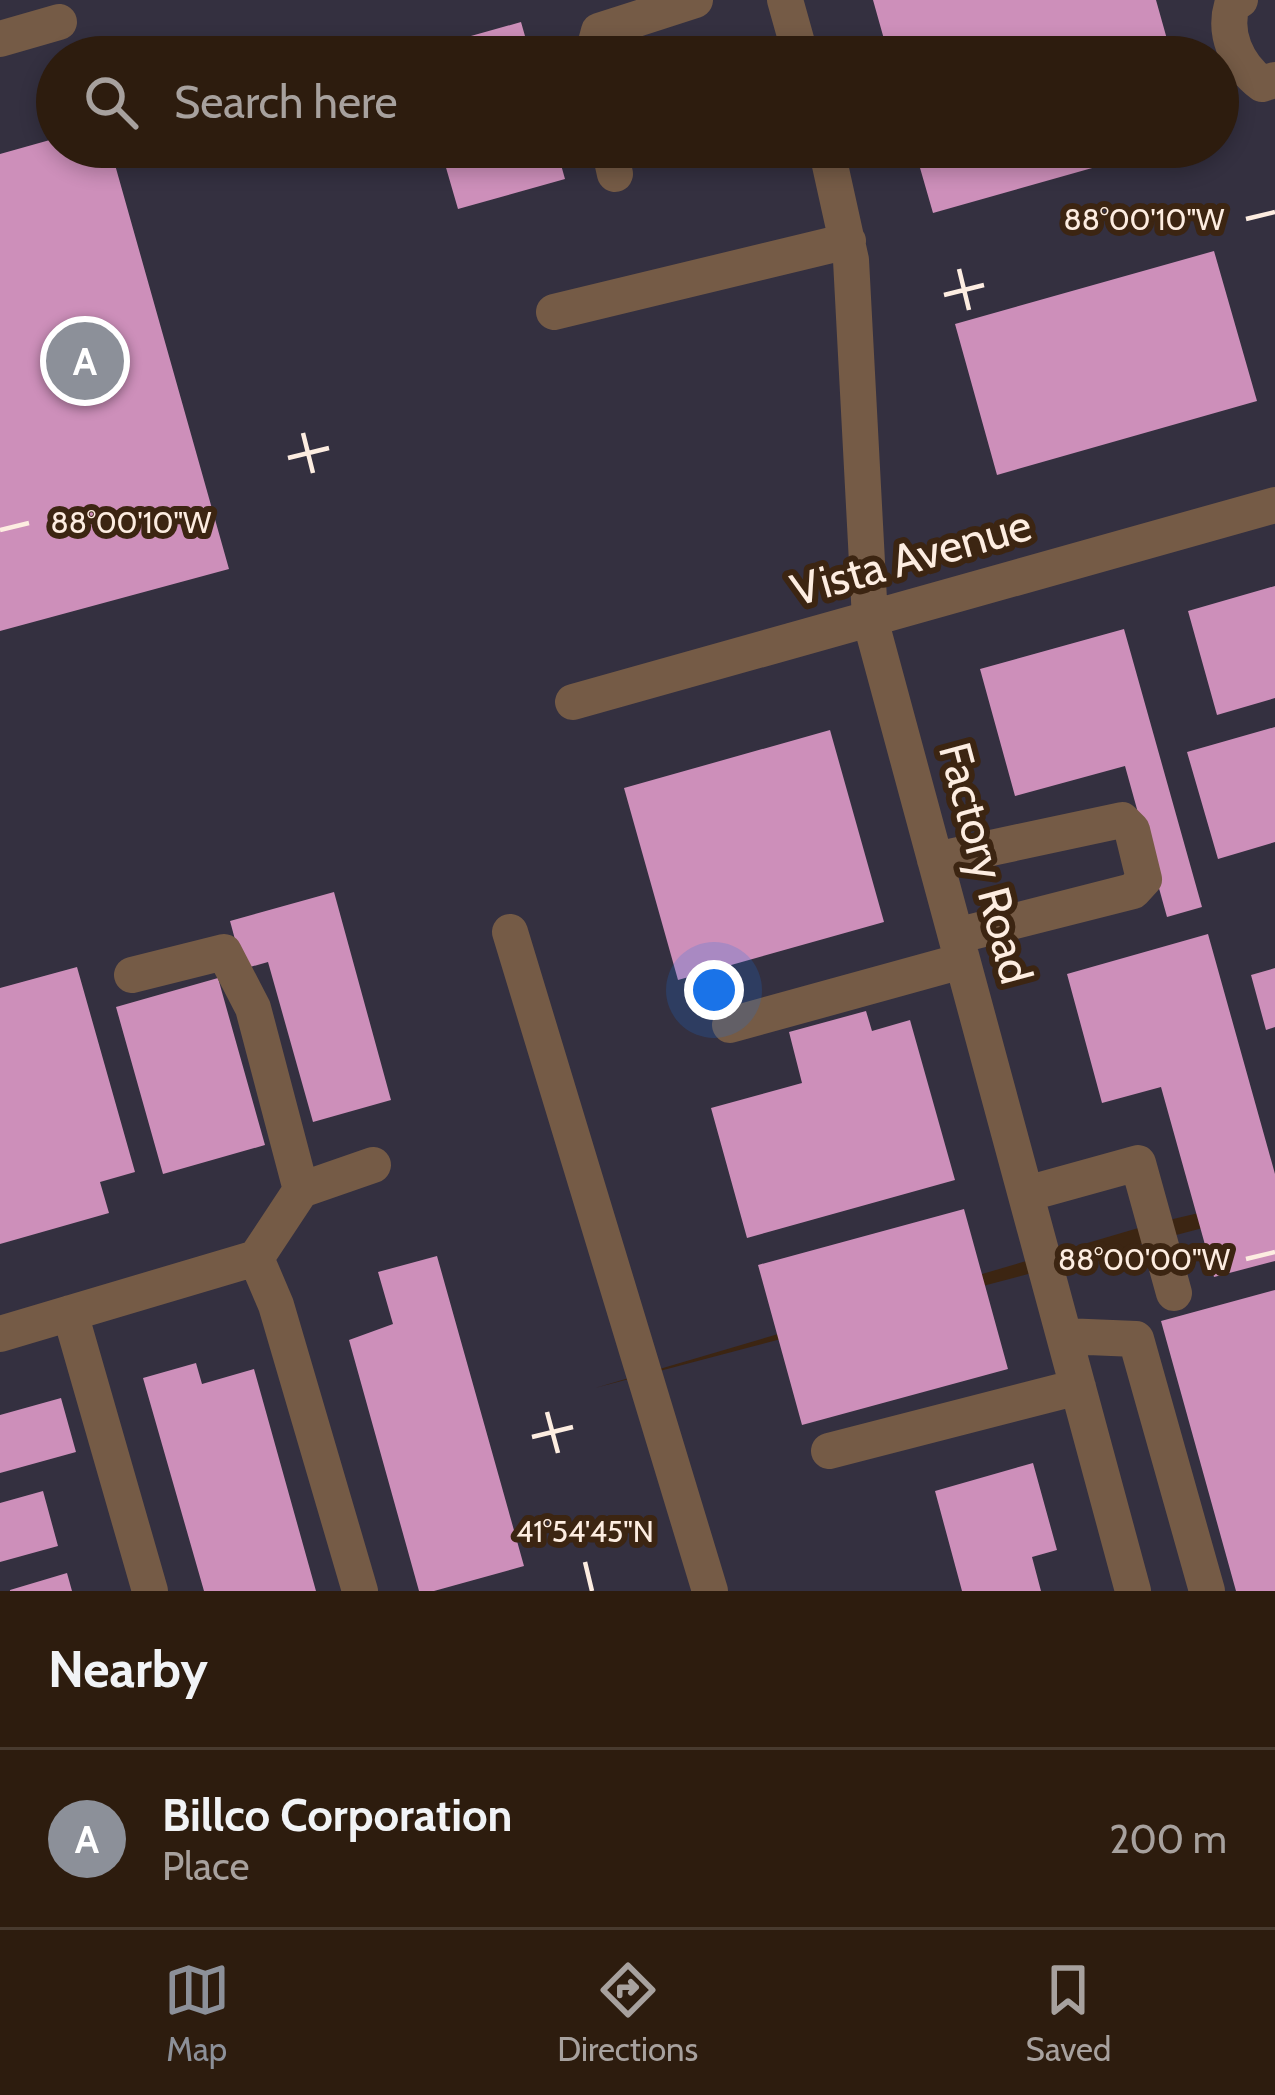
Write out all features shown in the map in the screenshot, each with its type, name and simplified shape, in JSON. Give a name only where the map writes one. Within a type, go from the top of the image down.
[{"type":"street","points":[[598,36],[599,31],[695,0]]},
{"type":"street","points":[[785,0],[795,36]]},
{"type":"street","points":[[1232,36],[1227,19],[1233,2],[1240,0]]},
{"type":"street","points":[[0,39],[59,22]]},
{"type":"street","points":[[1239,61],[1262,84],[1275,80]]},
{"type":"street","name":"Factory Road","points":[[831,168],[848,241],[870,619],[1132,1591]]},
{"type":"street","points":[[554,312],[848,241]]},
{"type":"street","name":"Vista Avenue","points":[[573,701],[1275,505]]},
{"type":"street","points":[[730,1025],[1133,891],[1144,879],[1132,830],[1122,820],[935,860]]},
{"type":"street","points":[[510,932],[710,1591]]},
{"type":"street","points":[[132,975],[224,952],[253,1007],[301,1190]]},
{"type":"street","points":[[1026,1195],[1138,1163],[1174,1293]]},
{"type":"street","points":[[0,1334],[256,1258],[301,1190],[373,1165]]},
{"type":"street","points":[[256,1258],[276,1305],[360,1591]]},
{"type":"street","points":[[70,1313],[150,1591]]},
{"type":"street","points":[[1064,1336],[1136,1339],[1208,1591]]},
{"type":"street","points":[[829,1450],[1078,1387]]},
{"type":"shaded area","points":[[0,0],[1275,0],[1275,1195],[1152,1224],[595,1388],[1275,1209],[1275,1591],[0,1591]]},
{"type":"building","points":[[873,0],[1156,0],[1166,36],[883,36]]},
{"type":"building","points":[[521,22],[525,36],[471,36]]},
{"type":"building","points":[[36,144],[36,168],[116,168],[229,569],[0,631],[0,154]]},
{"type":"building","points":[[446,168],[562,168],[565,179],[458,209]]},
{"type":"building","points":[[920,168],[1092,168],[933,213]]},
{"type":"building","points":[[1214,251],[1257,401],[997,475],[955,324]]},
{"type":"building","points":[[1275,586],[1275,698],[1217,715],[1188,611]]},
{"type":"building","points":[[1124,629],[1202,907],[1167,917],[1125,766],[1015,796],[980,669]]},
{"type":"building","points":[[1275,727],[1275,842],[1218,859],[1187,752]]},
{"type":"building","points":[[830,730],[884,922],[678,980],[624,788]]},
{"type":"building","points":[[334,892],[391,1100],[313,1122],[268,962],[243,969],[230,921]]},
{"type":"building","points":[[1208,934],[1275,1174],[1275,1261],[1214,1277],[1161,1087],[1102,1103],[1067,974]]},
{"type":"building","points":[[77,967],[135,1172],[100,1182],[109,1213],[0,1244],[0,988]]},
{"type":"building","points":[[1275,968],[1275,1027],[1266,1030],[1251,975]]},
{"type":"building","points":[[218,978],[265,1145],[163,1174],[116,1007]]},
{"type":"building","points":[[866,1011],[872,1031],[910,1020],[955,1180],[747,1238],[711,1108],[802,1083],[789,1032]]},
{"type":"building","points":[[964,1209],[1008,1369],[802,1425],[758,1265]]},
{"type":"building","points":[[437,1256],[524,1566],[419,1591],[349,1340],[393,1324],[378,1272]]},
{"type":"building","points":[[1275,1290],[1275,1591],[1236,1591],[1161,1321]]},
{"type":"building","points":[[196,1363],[202,1384],[254,1369],[316,1591],[204,1591],[143,1378]]},
{"type":"building","points":[[61,1398],[76,1452],[0,1473],[0,1415]]},
{"type":"building","points":[[1033,1463],[1057,1550],[1032,1557],[1041,1591],[962,1591],[935,1491]]},
{"type":"building","points":[[43,1491],[58,1546],[0,1562],[0,1503]]},
{"type":"building","points":[[67,1573],[72,1591],[10,1591],[10,1590]]},
{"type":"place","name":"Billco Corporation","points":[[85,361]]}]
